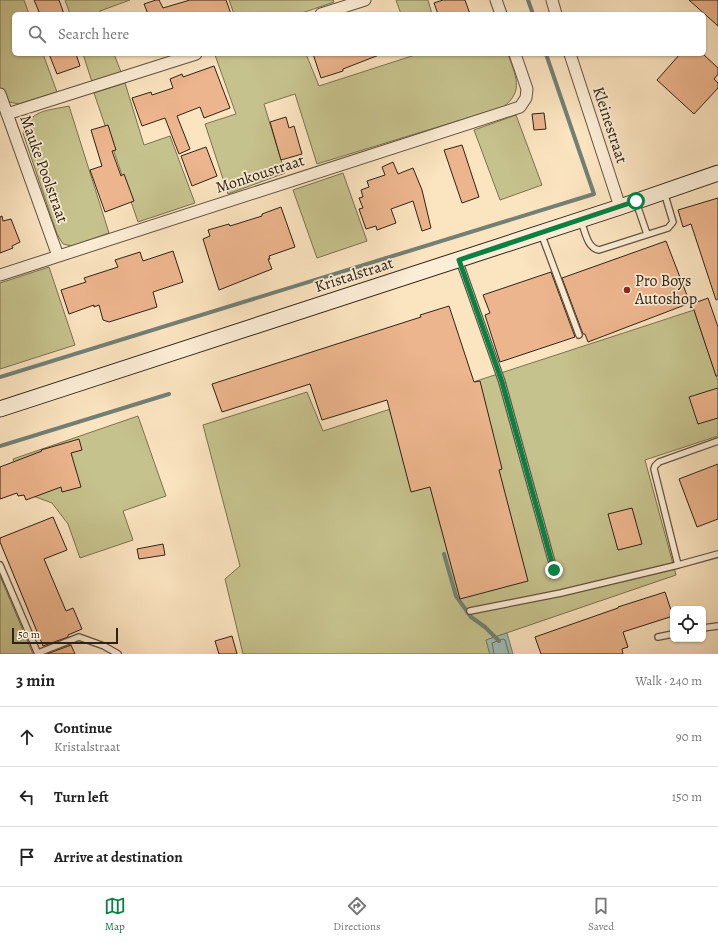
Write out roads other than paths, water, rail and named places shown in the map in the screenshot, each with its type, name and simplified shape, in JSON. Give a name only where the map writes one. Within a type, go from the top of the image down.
[{"type":"street","points":[[327,12],[365,0]]},
{"type":"street","points":[[496,0],[500,12]]},
{"type":"street","points":[[552,0],[555,12]]},
{"type":"street","points":[[7,114],[190,56]]},
{"type":"street","name":"Monkoustraat","points":[[0,275],[520,107],[526,98],[527,89],[516,56]]},
{"type":"street","name":"Kleinestraat","points":[[571,56],[620,207]]},
{"type":"street","name":"Mauke Poolstraat","points":[[0,94],[58,256]]},
{"type":"street","name":"Kristalstraat","points":[[0,409],[581,220],[718,173]]},
{"type":"lane","points":[[581,220],[591,246],[600,250],[668,228],[673,222],[664,192]]},
{"type":"lane","points":[[636,201],[647,234]]},
{"type":"lane","points":[[540,233],[579,335]]},
{"type":"lane","points":[[459,260],[502,382],[554,570]]},
{"type":"lane","points":[[678,565],[654,469],[659,462],[718,441]]},
{"type":"lane","points":[[470,611],[560,593],[718,554]]},
{"type":"lane","points":[[0,565],[38,654],[79,637],[104,646],[118,654]]},
{"type":"lane","points":[[706,628],[718,626]]},
{"type":"lane","points":[[658,637],[670,635]]},
{"type":"water","points":[[507,633],[513,654],[490,654],[486,640]]},
{"type":"waterway","points":[[528,0],[532,12]]},
{"type":"waterway","points":[[0,377],[594,194],[547,56]]},
{"type":"waterway","points":[[0,446],[169,394]]},
{"type":"waterway","points":[[444,554],[456,596],[471,617],[485,627],[499,641]]},
{"type":"place","name":"Pro Boys Autoshop","points":[[627,290]]}]
